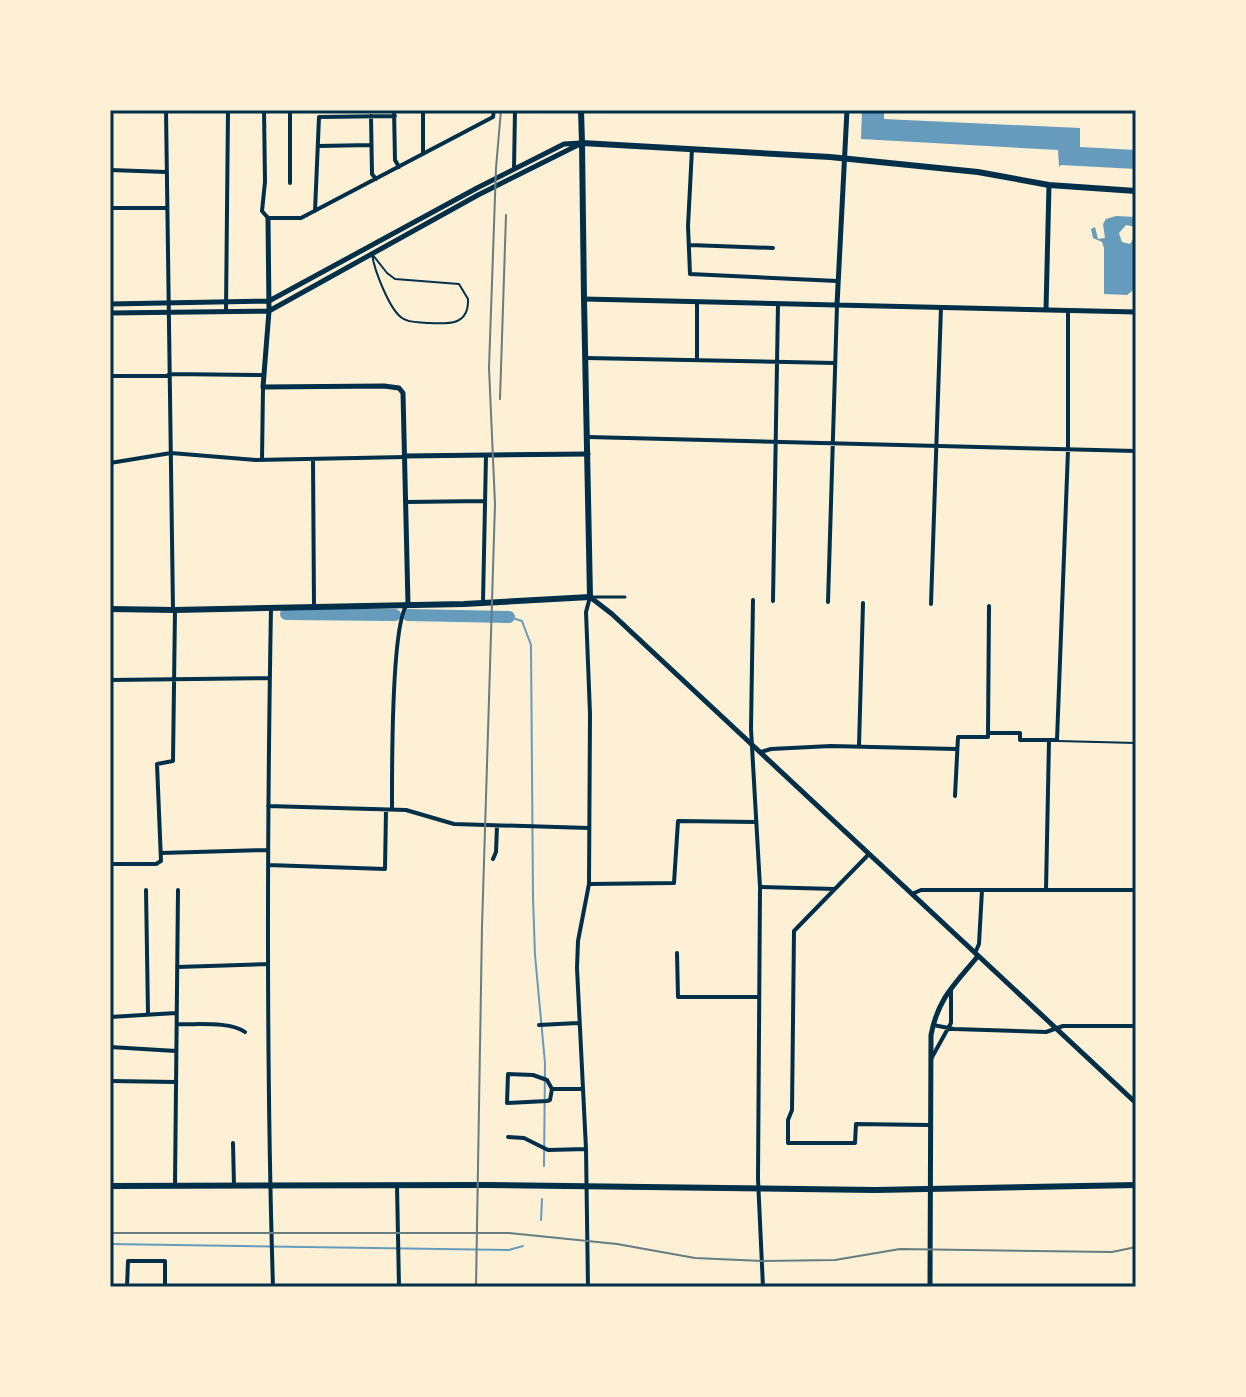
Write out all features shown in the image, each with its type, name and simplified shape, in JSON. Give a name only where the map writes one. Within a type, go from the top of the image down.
[{"type":"main road","points":[[110,609],[174,610],[590,597],[581,110]]},
{"type":"main road","points":[[582,143],[846,159],[978,172],[1049,185],[1136,191]]},
{"type":"main road","points":[[110,1186],[397,1185],[929,1190],[1136,1185]]},
{"type":"street","points":[[114,864],[156,864],[161,861],[157,764],[173,761],[174,610],[166,110]]},
{"type":"street","points":[[226,311],[228,110]]},
{"type":"street","points":[[262,460],[263,387],[269,311],[268,218],[262,211],[265,182],[264,110]]},
{"type":"street","points":[[290,110],[290,183]]},
{"type":"street","points":[[423,110],[423,154]]},
{"type":"street","points":[[268,218],[301,218],[493,117],[494,110]]},
{"type":"street","points":[[514,169],[515,110]]},
{"type":"street","points":[[828,602],[837,305],[847,110]]},
{"type":"street","points":[[315,211],[319,117],[394,113],[395,160],[399,167]]},
{"type":"street","points":[[371,116],[372,174],[376,179]]},
{"type":"street","points":[[110,304],[269,301],[514,169],[570,142],[582,143]]},
{"type":"street","points":[[110,313],[269,311],[478,195],[582,143]]},
{"type":"street","points":[[318,146],[371,145]]},
{"type":"street","points":[[692,149],[688,226],[690,274],[839,281]]},
{"type":"street","points":[[110,170],[166,172]]},
{"type":"street","points":[[1046,310],[1049,185]]},
{"type":"street","points":[[110,208],[167,208]]},
{"type":"street","points":[[690,245],[773,248]]},
{"type":"street","points":[[369,247],[372,254]]},
{"type":"street","points":[[584,299],[1136,312]]},
{"type":"street","points":[[697,302],[697,359]]},
{"type":"street","points":[[773,601],[778,304]]},
{"type":"street","points":[[931,604],[941,307]]},
{"type":"street","points":[[988,733],[1020,733],[1020,740],[1057,740],[1068,450],[1068,310]]},
{"type":"street","points":[[586,358],[835,363]]},
{"type":"street","points":[[110,376],[264,375]]},
{"type":"street","points":[[263,387],[399,388],[404,398],[408,604],[401,615],[397,650],[385,869],[268,865]]},
{"type":"street","points":[[588,437],[1136,451]]},
{"type":"street","points":[[110,463],[171,453],[262,460],[588,454]]},
{"type":"street","points":[[483,602],[486,455]]},
{"type":"street","points":[[313,459],[314,606]]},
{"type":"street","points":[[406,502],[485,501]]},
{"type":"street","points":[[590,597],[625,597]]},
{"type":"street","points":[[590,597],[761,752],[1136,1103]]},
{"type":"street","points":[[588,1287],[578,941],[589,884],[590,713],[586,612],[590,597]]},
{"type":"street","points":[[753,600],[752,744],[760,887],[758,1189],[763,1287]]},
{"type":"street","points":[[859,746],[863,603]]},
{"type":"street","points":[[955,796],[958,737],[988,737],[989,606]]},
{"type":"street","points":[[271,607],[268,964],[273,1287]]},
{"type":"street","points":[[110,680],[269,678]]},
{"type":"street","points":[[1046,890],[1049,740]]},
{"type":"street","points":[[761,752],[859,746],[956,749]]},
{"type":"street","points":[[268,806],[413,811],[454,824],[589,828]]},
{"type":"street","points":[[589,884],[674,883],[678,821],[756,822]]},
{"type":"street","points":[[493,859],[497,826]]},
{"type":"street","points":[[161,853],[268,850]]},
{"type":"street","points":[[869,854],[794,931],[792,1110],[788,1120],[788,1143],[855,1143],[856,1124],[929,1125]]},
{"type":"street","points":[[760,887],[835,889]]},
{"type":"street","points":[[146,890],[148,1014]]},
{"type":"street","points":[[175,1186],[178,890]]},
{"type":"street","points":[[912,894],[921,890],[1136,890]]},
{"type":"street","points":[[930,1287],[929,1125],[933,1025],[941,1002],[976,955],[982,890]]},
{"type":"street","points":[[677,953],[678,997],[758,997]]},
{"type":"street","points":[[177,967],[268,964]]},
{"type":"street","points":[[931,1059],[949,1028],[951,986]]},
{"type":"street","points":[[110,1017],[176,1013]]},
{"type":"street","points":[[539,1025],[578,1023]]},
{"type":"street","points":[[177,1024],[227,1027],[245,1032]]},
{"type":"street","points":[[933,1025],[1046,1032],[1055,1027],[1136,1026]]},
{"type":"street","points":[[110,1047],[176,1051]]},
{"type":"street","points":[[508,1074],[533,1075],[544,1079],[552,1089],[550,1100],[544,1102],[507,1103],[508,1074]]},
{"type":"street","points":[[110,1081],[176,1082]]},
{"type":"street","points":[[552,1089],[583,1089]]},
{"type":"street","points":[[508,1137],[524,1138],[548,1150],[586,1149]]},
{"type":"street","points":[[233,1143],[234,1186]]},
{"type":"street","points":[[397,1185],[399,1287]]},
{"type":"street","points":[[127,1287],[128,1261],[165,1261],[165,1287]]},
{"type":"lane","points":[[372,254],[395,279],[459,284],[468,299],[466,314],[454,323],[414,322],[402,318],[377,274],[372,254]]},
{"type":"lane","points":[[1057,740],[1136,743]]},
{"type":"water","points":[[862,110],[884,110],[884,119],[1080,128],[1080,147],[1136,150],[1136,169],[1059,167],[1058,150],[861,139]]},
{"type":"water","points":[[1136,217],[1136,227],[1126,225],[1119,233],[1122,242],[1130,244],[1136,235],[1136,288],[1127,295],[1104,294],[1104,248],[1102,242],[1093,238],[1091,229],[1095,227],[1098,239],[1105,238],[1103,224],[1106,219]]},
{"type":"waterway","points":[[286,614],[395,615]]},
{"type":"waterway","points":[[408,615],[509,617]]},
{"type":"waterway","points":[[509,617],[522,621],[531,645],[533,898],[545,1063],[544,1166]]},
{"type":"waterway","points":[[541,1220],[542,1199]]},
{"type":"waterway","points":[[110,1244],[509,1250],[523,1246]]},
{"type":"tram line","points":[[110,1233],[509,1233],[617,1244],[695,1258],[762,1261],[835,1260],[900,1249],[1112,1252],[1136,1247]]},
{"type":"railway","points":[[476,1287],[482,927],[495,504],[489,368],[501,110]]},
{"type":"railway","points":[[500,399],[506,215]]}]
